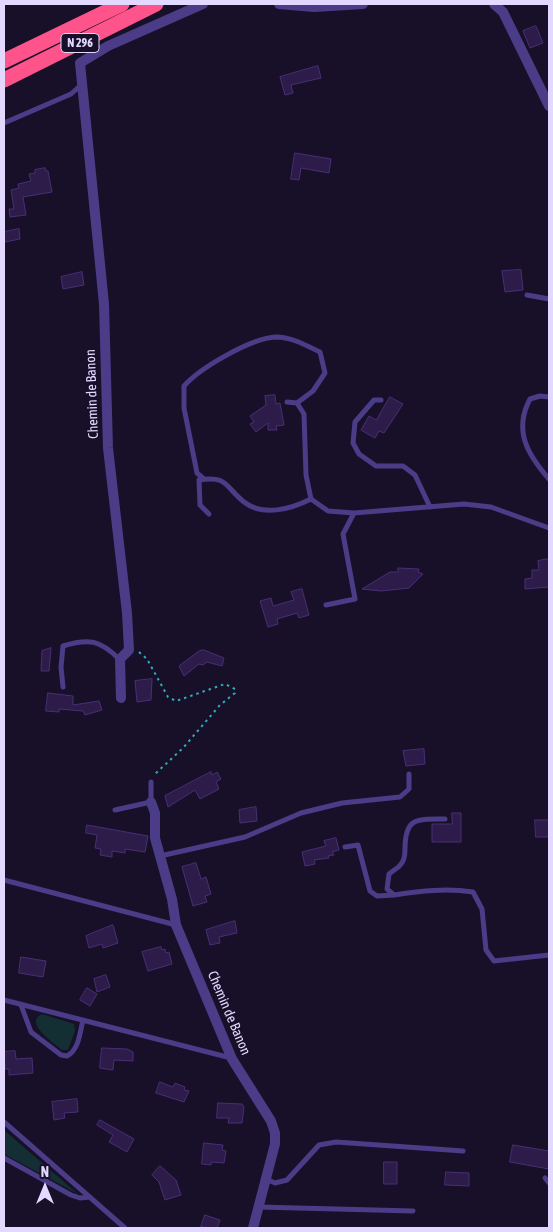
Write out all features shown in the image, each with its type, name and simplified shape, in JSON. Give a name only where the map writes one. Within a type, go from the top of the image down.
[{"type":"highway","name":"N 296","points":[[4,61],[122,4]]},
{"type":"highway","name":"N 296","points":[[4,80],[156,4]]},
{"type":"street","name":"Chemin de Banon","points":[[129,646],[108,448],[104,304],[80,63],[108,46],[203,4]]},
{"type":"street","points":[[279,4],[314,7],[363,4]]},
{"type":"street","points":[[494,4],[504,12],[549,106]]},
{"type":"street","points":[[121,698],[120,659],[129,650],[129,646]]},
{"type":"street","name":"Chemin de Banon","points":[[151,802],[155,813],[155,838],[172,899],[176,925],[232,1059],[271,1121],[275,1133],[275,1144],[253,1228]]},
{"type":"lane","points":[[4,124],[71,94],[83,84]]},
{"type":"lane","points":[[527,295],[549,299]]},
{"type":"lane","points":[[204,479],[197,473],[184,408],[184,386],[194,374],[249,345],[276,337],[298,341],[320,352],[325,373],[313,391],[297,403],[287,402]]},
{"type":"lane","points":[[549,397],[540,396],[530,399],[524,411],[526,449],[549,479]]},
{"type":"lane","points":[[381,400],[374,400],[355,422],[353,443],[359,454],[376,466],[403,466],[415,475],[430,507]]},
{"type":"lane","points":[[297,403],[304,414],[306,475],[311,499],[328,511],[354,514],[464,504],[491,507],[549,528]]},
{"type":"lane","points":[[209,514],[200,505],[198,480],[216,479],[228,484],[244,502],[255,509],[275,510],[294,508],[311,499]]},
{"type":"lane","points":[[326,605],[355,599],[343,534],[354,514]]},
{"type":"lane","points":[[63,687],[61,667],[63,646],[82,640],[105,645],[120,659]]},
{"type":"lane","points":[[160,856],[244,837],[301,813],[342,803],[400,797],[409,789],[409,774]]},
{"type":"lane","points":[[115,810],[151,802],[151,782]]},
{"type":"lane","points":[[394,895],[387,890],[389,874],[402,864],[405,853],[405,830],[410,823],[424,819],[445,819]]},
{"type":"lane","points":[[345,846],[358,845],[370,891],[378,896],[428,890],[473,892],[482,909],[486,950],[494,961],[549,955]]},
{"type":"lane","points":[[4,880],[176,925]]},
{"type":"lane","points":[[4,1000],[232,1059]]},
{"type":"lane","points":[[21,1005],[31,1032],[61,1054],[67,1056],[72,1054],[78,1043],[83,1020]]},
{"type":"lane","points":[[4,1122],[125,1228]]},
{"type":"lane","points":[[265,1178],[275,1183],[286,1180],[319,1144],[336,1142],[463,1151]]},
{"type":"lane","points":[[4,1158],[70,1195],[80,1198],[90,1197]]},
{"type":"lane","points":[[545,1178],[549,1184]]},
{"type":"lane","points":[[258,1207],[413,1211]]},
{"type":"path","points":[[129,646],[147,659],[168,697],[172,700],[176,701],[225,684],[235,689],[235,693],[213,712],[183,748],[159,769],[151,782]]},
{"type":"green space","points":[[42,1014],[74,1024],[75,1031],[68,1050],[62,1050],[38,1028],[37,1018]]},
{"type":"green space","points":[[4,1130],[78,1194],[4,1154]]},
{"type":"building","points":[[536,26],[543,43],[530,48],[523,31]]},
{"type":"building","points":[[318,66],[321,78],[291,85],[293,93],[285,95],[280,77]]},
{"type":"building","points":[[295,153],[331,159],[329,173],[301,168],[299,180],[291,179]]},
{"type":"building","points":[[45,168],[48,171],[52,192],[23,197],[26,215],[10,217],[9,209],[14,209],[11,190],[19,188],[18,184],[31,181],[29,174],[35,173],[35,170]]},
{"type":"building","points":[[19,229],[20,239],[5,242],[4,232]]},
{"type":"building","points":[[521,270],[523,290],[505,292],[502,271]]},
{"type":"building","points":[[82,272],[84,285],[63,289],[61,277]]},
{"type":"building","points":[[275,395],[276,404],[280,403],[284,425],[276,426],[277,430],[268,430],[268,423],[256,432],[250,424],[254,422],[250,416],[266,405],[265,396]]},
{"type":"building","points":[[390,397],[403,404],[384,433],[379,431],[375,438],[361,430],[369,416],[376,420]]},
{"type":"building","points":[[549,559],[549,587],[525,589],[525,579],[532,578],[532,570],[539,570],[538,561]]},
{"type":"building","points":[[398,568],[419,569],[418,572],[423,574],[409,588],[381,591],[362,589],[390,572],[398,572]]},
{"type":"building","points":[[302,589],[309,615],[299,618],[297,613],[277,619],[278,624],[268,627],[260,601],[271,598],[273,606],[294,600],[291,592]]},
{"type":"building","points":[[51,648],[49,671],[41,671],[42,651]]},
{"type":"building","points":[[204,650],[224,658],[222,666],[207,662],[203,665],[199,664],[184,676],[179,666],[199,651]]},
{"type":"building","points":[[152,679],[151,700],[137,702],[135,681]]},
{"type":"building","points":[[48,693],[73,696],[73,705],[99,701],[102,710],[85,715],[83,711],[59,709],[59,712],[46,711]]},
{"type":"building","points":[[424,749],[425,764],[406,766],[403,751]]},
{"type":"building","points":[[211,772],[212,775],[217,772],[221,779],[216,782],[219,789],[200,799],[195,790],[168,807],[165,796]]},
{"type":"building","points":[[256,807],[257,821],[240,823],[239,810]]},
{"type":"building","points":[[452,813],[461,813],[461,842],[432,842],[432,824],[452,824]]},
{"type":"building","points":[[535,820],[549,820],[549,837],[536,837]]},
{"type":"building","points":[[87,825],[148,836],[145,852],[125,849],[125,853],[112,851],[112,857],[100,855],[101,849],[95,848],[97,835],[86,833]]},
{"type":"building","points":[[336,838],[339,850],[332,852],[334,855],[328,856],[329,858],[314,860],[315,864],[305,866],[302,852],[326,846],[324,841]]},
{"type":"building","points":[[196,863],[201,879],[206,877],[211,894],[205,896],[207,902],[193,906],[182,867]]},
{"type":"building","points":[[235,921],[237,933],[219,937],[220,943],[210,945],[206,930]]},
{"type":"building","points":[[113,925],[118,943],[103,948],[102,944],[89,948],[86,936]]},
{"type":"building","points":[[161,947],[162,950],[165,949],[166,953],[169,952],[172,964],[148,971],[142,952]]},
{"type":"building","points":[[21,957],[46,961],[43,977],[19,973]]},
{"type":"building","points":[[106,975],[110,987],[97,992],[94,979]]},
{"type":"building","points":[[87,988],[97,994],[90,1006],[80,1000]]},
{"type":"building","points":[[102,1048],[127,1049],[133,1052],[133,1061],[114,1060],[113,1070],[100,1068]]},
{"type":"building","points":[[15,1051],[16,1059],[32,1058],[33,1073],[9,1075],[9,1069],[5,1069],[4,1052]]},
{"type":"building","points":[[160,1082],[173,1087],[175,1083],[185,1087],[184,1090],[189,1091],[184,1102],[156,1093]]},
{"type":"building","points":[[77,1099],[78,1112],[64,1113],[65,1118],[54,1120],[52,1102]]},
{"type":"building","points":[[218,1103],[242,1104],[244,1107],[242,1123],[228,1123],[229,1118],[217,1118]]},
{"type":"building","points":[[100,1120],[134,1139],[127,1152],[109,1142],[113,1135],[97,1125]]},
{"type":"building","points":[[204,1143],[223,1145],[222,1150],[226,1151],[224,1163],[211,1162],[211,1165],[202,1164]]},
{"type":"building","points":[[513,1145],[549,1151],[549,1169],[510,1162]]},
{"type":"building","points":[[384,1162],[397,1162],[397,1184],[384,1184]]},
{"type":"building","points":[[160,1166],[176,1180],[181,1195],[165,1200],[159,1182],[152,1175]]},
{"type":"building","points":[[446,1172],[469,1173],[469,1186],[445,1185]]},
{"type":"building","points":[[205,1215],[220,1220],[217,1228],[201,1227]]}]
